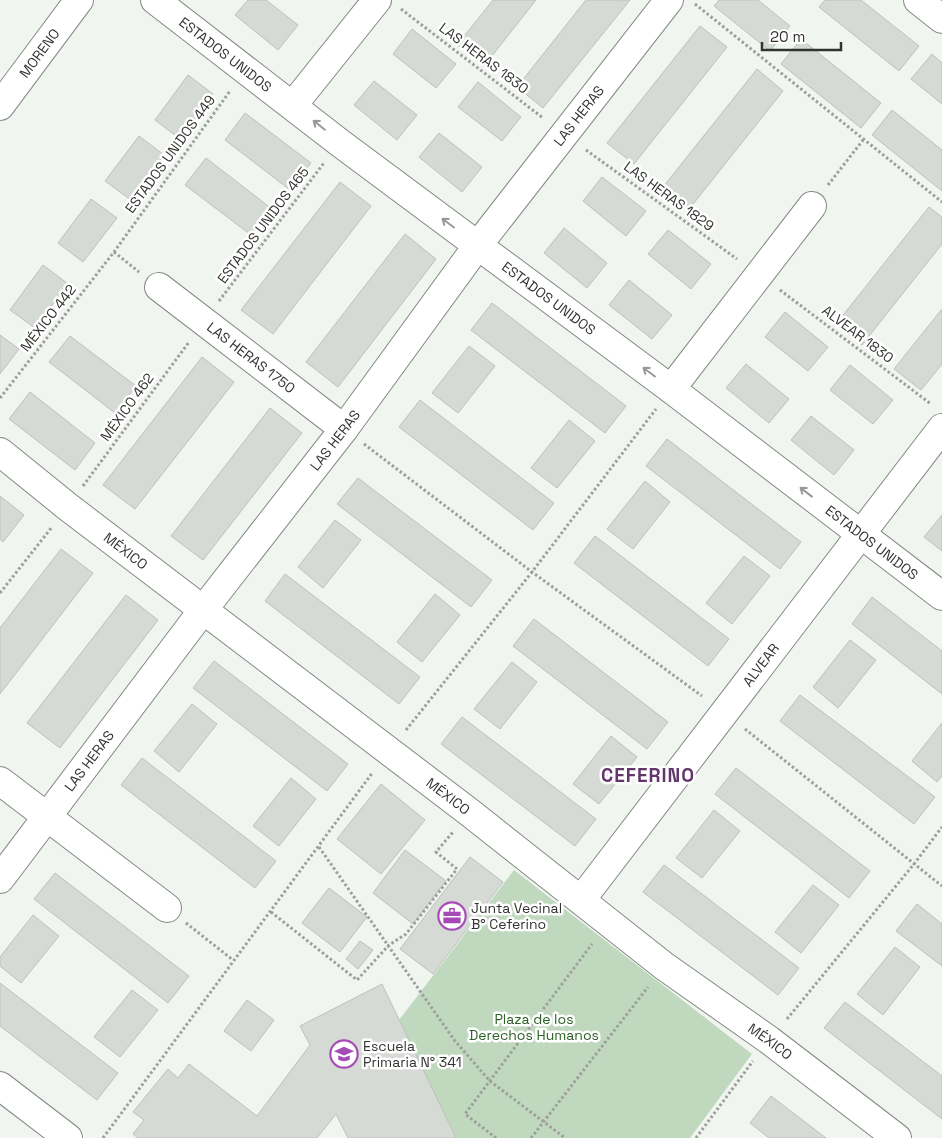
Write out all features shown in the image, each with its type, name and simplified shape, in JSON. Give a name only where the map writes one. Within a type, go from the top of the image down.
[{"type":"street","name":"MORENO","points":[[0,106],[79,0]]},
{"type":"street","name":"ESTADOS UNIDOS","points":[[155,0],[340,143],[671,389],[942,596]]},
{"type":"street","name":"LAS HERAS","points":[[0,879],[203,610],[344,429],[478,245],[669,0]]},
{"type":"street","points":[[918,0],[942,19]]},
{"type":"street","points":[[293,105],[386,3]]},
{"type":"street","points":[[671,389],[812,206]]},
{"type":"street","name":"LAS HERAS 1750","points":[[159,287],[344,429]]},
{"type":"street","name":"ALVEAR","points":[[581,900],[860,534],[938,417]]},
{"type":"street","name":"MÉXICO","points":[[0,452],[203,610],[469,812],[664,966],[769,1040],[897,1138]]},
{"type":"street","points":[[0,781],[167,908]]},
{"type":"street","points":[[0,1086],[68,1138]]},
{"type":"path","points":[[691,0],[942,202]]},
{"type":"path","name":"LAS HERAS 1830","points":[[386,3],[565,135]]},
{"type":"path","name":"ESTADOS UNIDOS 449","points":[[114,252],[245,70]]},
{"type":"path","name":"LAS HERAS 1829","points":[[565,135],[760,275]]},
{"type":"path","points":[[812,206],[863,140]]},
{"type":"path","name":"ESTADOS UNIDOS 465","points":[[204,321],[340,143]]},
{"type":"path","name":"MÉXICO 442","points":[[0,398],[114,252]]},
{"type":"path","name":"ALVEAR 1830","points":[[760,275],[938,417]]},
{"type":"path","name":"MÉXICO 462","points":[[0,594],[68,506],[204,321]]},
{"type":"path","points":[[344,429],[532,572],[724,712],[942,886]]},
{"type":"path","points":[[271,912],[357,980],[388,945],[406,934],[457,869],[436,852],[469,812]]},
{"type":"path","points":[[696,1138],[769,1040],[914,864],[942,827]]},
{"type":"path","points":[[319,847],[455,1041],[490,1081],[565,1138]]},
{"type":"path","points":[[167,908],[233,960]]},
{"type":"path","points":[[496,1138],[465,1114],[608,923]]},
{"type":"path","points":[[531,1138],[664,966]]},
{"type":"green space","name":"Plaza de los Derechos Humanos","points":[[514,870],[752,1054],[690,1138],[456,1138],[399,1020]]},
{"type":"building","points":[[248,0],[266,0],[298,25],[278,50],[235,15]]},
{"type":"building","points":[[493,0],[536,0],[484,66],[457,45]]},
{"type":"building","points":[[586,0],[630,0],[543,108],[517,87]]},
{"type":"building","points":[[719,0],[758,0],[790,26],[770,51],[714,6]]},
{"type":"building","points":[[825,0],[861,0],[919,46],[899,71],[819,7]]},
{"type":"building","points":[[700,26],[727,47],[634,164],[607,143]]},
{"type":"building","points":[[412,29],[456,64],[436,88],[393,54]]},
{"type":"building","points":[[801,39],[881,103],[861,128],[781,64]]},
{"type":"building","points":[[932,54],[942,63],[942,104],[911,79]]},
{"type":"building","points":[[757,69],[783,91],[690,208],[663,187]]},
{"type":"building","points":[[188,75],[213,94],[180,139],[155,120]]},
{"type":"building","points":[[374,81],[417,115],[397,140],[354,105]]},
{"type":"building","points":[[478,82],[521,117],[502,141],[458,107]]},
{"type":"building","points":[[892,110],[942,150],[942,191],[872,135]]},
{"type":"building","points":[[245,113],[311,163],[290,190],[225,140]]},
{"type":"building","points":[[439,133],[482,167],[462,192],[419,157]]},
{"type":"building","points":[[139,136],[164,155],[131,200],[105,181]]},
{"type":"building","points":[[206,158],[272,209],[251,235],[185,185]]},
{"type":"building","points":[[602,177],[646,211],[626,236],[583,201]]},
{"type":"building","points":[[340,182],[371,206],[273,334],[241,310]]},
{"type":"building","points":[[91,199],[117,218],[83,262],[58,243]]},
{"type":"building","points":[[929,207],[942,217],[942,244],[862,345],[836,324]]},
{"type":"building","points":[[564,228],[607,263],[587,288],[544,253]]},
{"type":"building","points":[[668,230],[711,264],[691,289],[648,254]]},
{"type":"building","points":[[405,234],[436,259],[338,387],[306,362]]},
{"type":"building","points":[[43,265],[68,284],[35,328],[10,310]]},
{"type":"building","points":[[629,280],[672,315],[652,339],[609,305]]},
{"type":"building","points":[[492,303],[626,406],[605,433],[471,330]]},
{"type":"building","points":[[942,309],[942,364],[921,390],[894,369]]},
{"type":"building","points":[[785,312],[828,347],[808,371],[765,337]]},
{"type":"building","points":[[0,335],[19,349],[0,374]]},
{"type":"building","points":[[70,336],[136,386],[115,413],[49,362]]},
{"type":"building","points":[[469,346],[495,366],[458,413],[432,393]]},
{"type":"building","points":[[202,357],[234,382],[135,509],[103,485]]},
{"type":"building","points":[[746,364],[789,399],[769,423],[726,388]]},
{"type":"building","points":[[850,365],[893,400],[873,424],[830,390]]},
{"type":"building","points":[[30,392],[95,443],[75,470],[9,419]]},
{"type":"building","points":[[420,400],[554,503],[533,530],[399,427]]},
{"type":"building","points":[[270,408],[302,433],[203,560],[171,536]]},
{"type":"building","points":[[811,416],[854,450],[834,475],[791,440]]},
{"type":"building","points":[[569,420],[595,441],[557,488],[531,468]]},
{"type":"building","points":[[667,439],[801,542],[780,569],[646,466]]},
{"type":"building","points":[[358,478],[492,580],[471,607],[337,504]]},
{"type":"building","points":[[645,481],[670,502],[633,549],[607,529]]},
{"type":"building","points":[[0,496],[24,515],[3,542],[0,539]]},
{"type":"building","points":[[942,515],[942,551],[924,537]]},
{"type":"building","points":[[335,520],[361,540],[323,588],[298,567]]},
{"type":"building","points":[[595,536],[729,639],[708,666],[574,563]]},
{"type":"building","points":[[61,549],[93,573],[0,694],[0,628]]},
{"type":"building","points":[[744,556],[770,576],[732,624],[706,603]]},
{"type":"building","points":[[285,574],[420,677],[399,704],[265,601]]},
{"type":"building","points":[[435,594],[460,615],[422,662],[397,642]]},
{"type":"building","points":[[126,595],[158,620],[60,748],[27,723]]},
{"type":"building","points":[[872,597],[942,651],[942,694],[852,624]]},
{"type":"building","points":[[534,619],[668,722],[647,749],[513,646]]},
{"type":"building","points":[[850,640],[876,660],[838,708],[813,687]]},
{"type":"building","points":[[214,661],[348,764],[327,791],[193,688]]},
{"type":"building","points":[[512,662],[537,682],[500,729],[474,709]]},
{"type":"building","points":[[800,695],[935,797],[914,824],[780,721]]},
{"type":"building","points":[[192,704],[217,724],[179,772],[154,751]]},
{"type":"building","points":[[462,717],[596,819],[575,846],[441,744]]},
{"type":"building","points":[[942,723],[942,776],[937,782],[912,761]]},
{"type":"building","points":[[611,736],[637,757],[599,804],[573,784]]},
{"type":"building","points":[[142,758],[276,861],[255,888],[121,785]]},
{"type":"building","points":[[736,768],[870,871],[849,898],[715,794]]},
{"type":"building","points":[[291,778],[316,799],[279,846],[253,826]]},
{"type":"building","points":[[381,784],[425,820],[381,874],[337,839]]},
{"type":"building","points":[[714,810],[740,831],[702,878],[676,858]]},
{"type":"building","points":[[405,850],[446,881],[413,924],[373,893]]},
{"type":"building","name":"Junta Vecinal B° Ceferino","points":[[470,857],[503,882],[433,974],[400,949]]},
{"type":"building","points":[[664,865],[799,968],[778,995],[643,892]]},
{"type":"building","points":[[55,873],[189,976],[168,1003],[34,899]]},
{"type":"building","points":[[813,885],[839,905],[801,953],[775,932]]},
{"type":"building","points":[[329,888],[367,917],[340,952],[302,923]]},
{"type":"building","points":[[917,904],[942,924],[942,966],[896,931]]},
{"type":"building","points":[[33,915],[59,936],[21,983],[0,966],[0,957]]},
{"type":"building","points":[[360,941],[373,950],[358,969],[346,959]]},
{"type":"building","points":[[895,947],[920,967],[883,1015],[857,994]]},
{"type":"building","points":[[0,983],[118,1073],[97,1100],[0,1026]]},
{"type":"building","name":"Escuela Primaria N° 341","points":[[382,984],[456,1138],[348,1138],[336,1114],[317,1138],[138,1138],[133,1134],[144,1120],[133,1112],[168,1069],[178,1078],[189,1064],[257,1116],[310,1045],[300,1026]]},
{"type":"building","points":[[132,990],[158,1010],[120,1057],[94,1037]]},
{"type":"building","points":[[247,1000],[274,1020],[251,1051],[224,1031]]},
{"type":"building","points":[[845,1002],[942,1076],[942,1119],[824,1028]]},
{"type":"building","points":[[771,1096],[826,1138],[769,1138],[750,1123]]},
{"type":"place","name":"Junta Vecinal B° Ceferino","points":[[452,916]]},
{"type":"place","name":"Escuela Primaria N° 341","points":[[344,1054]]},
{"type":"district","name":"CEFERINO","points":[[648,775]]}]
